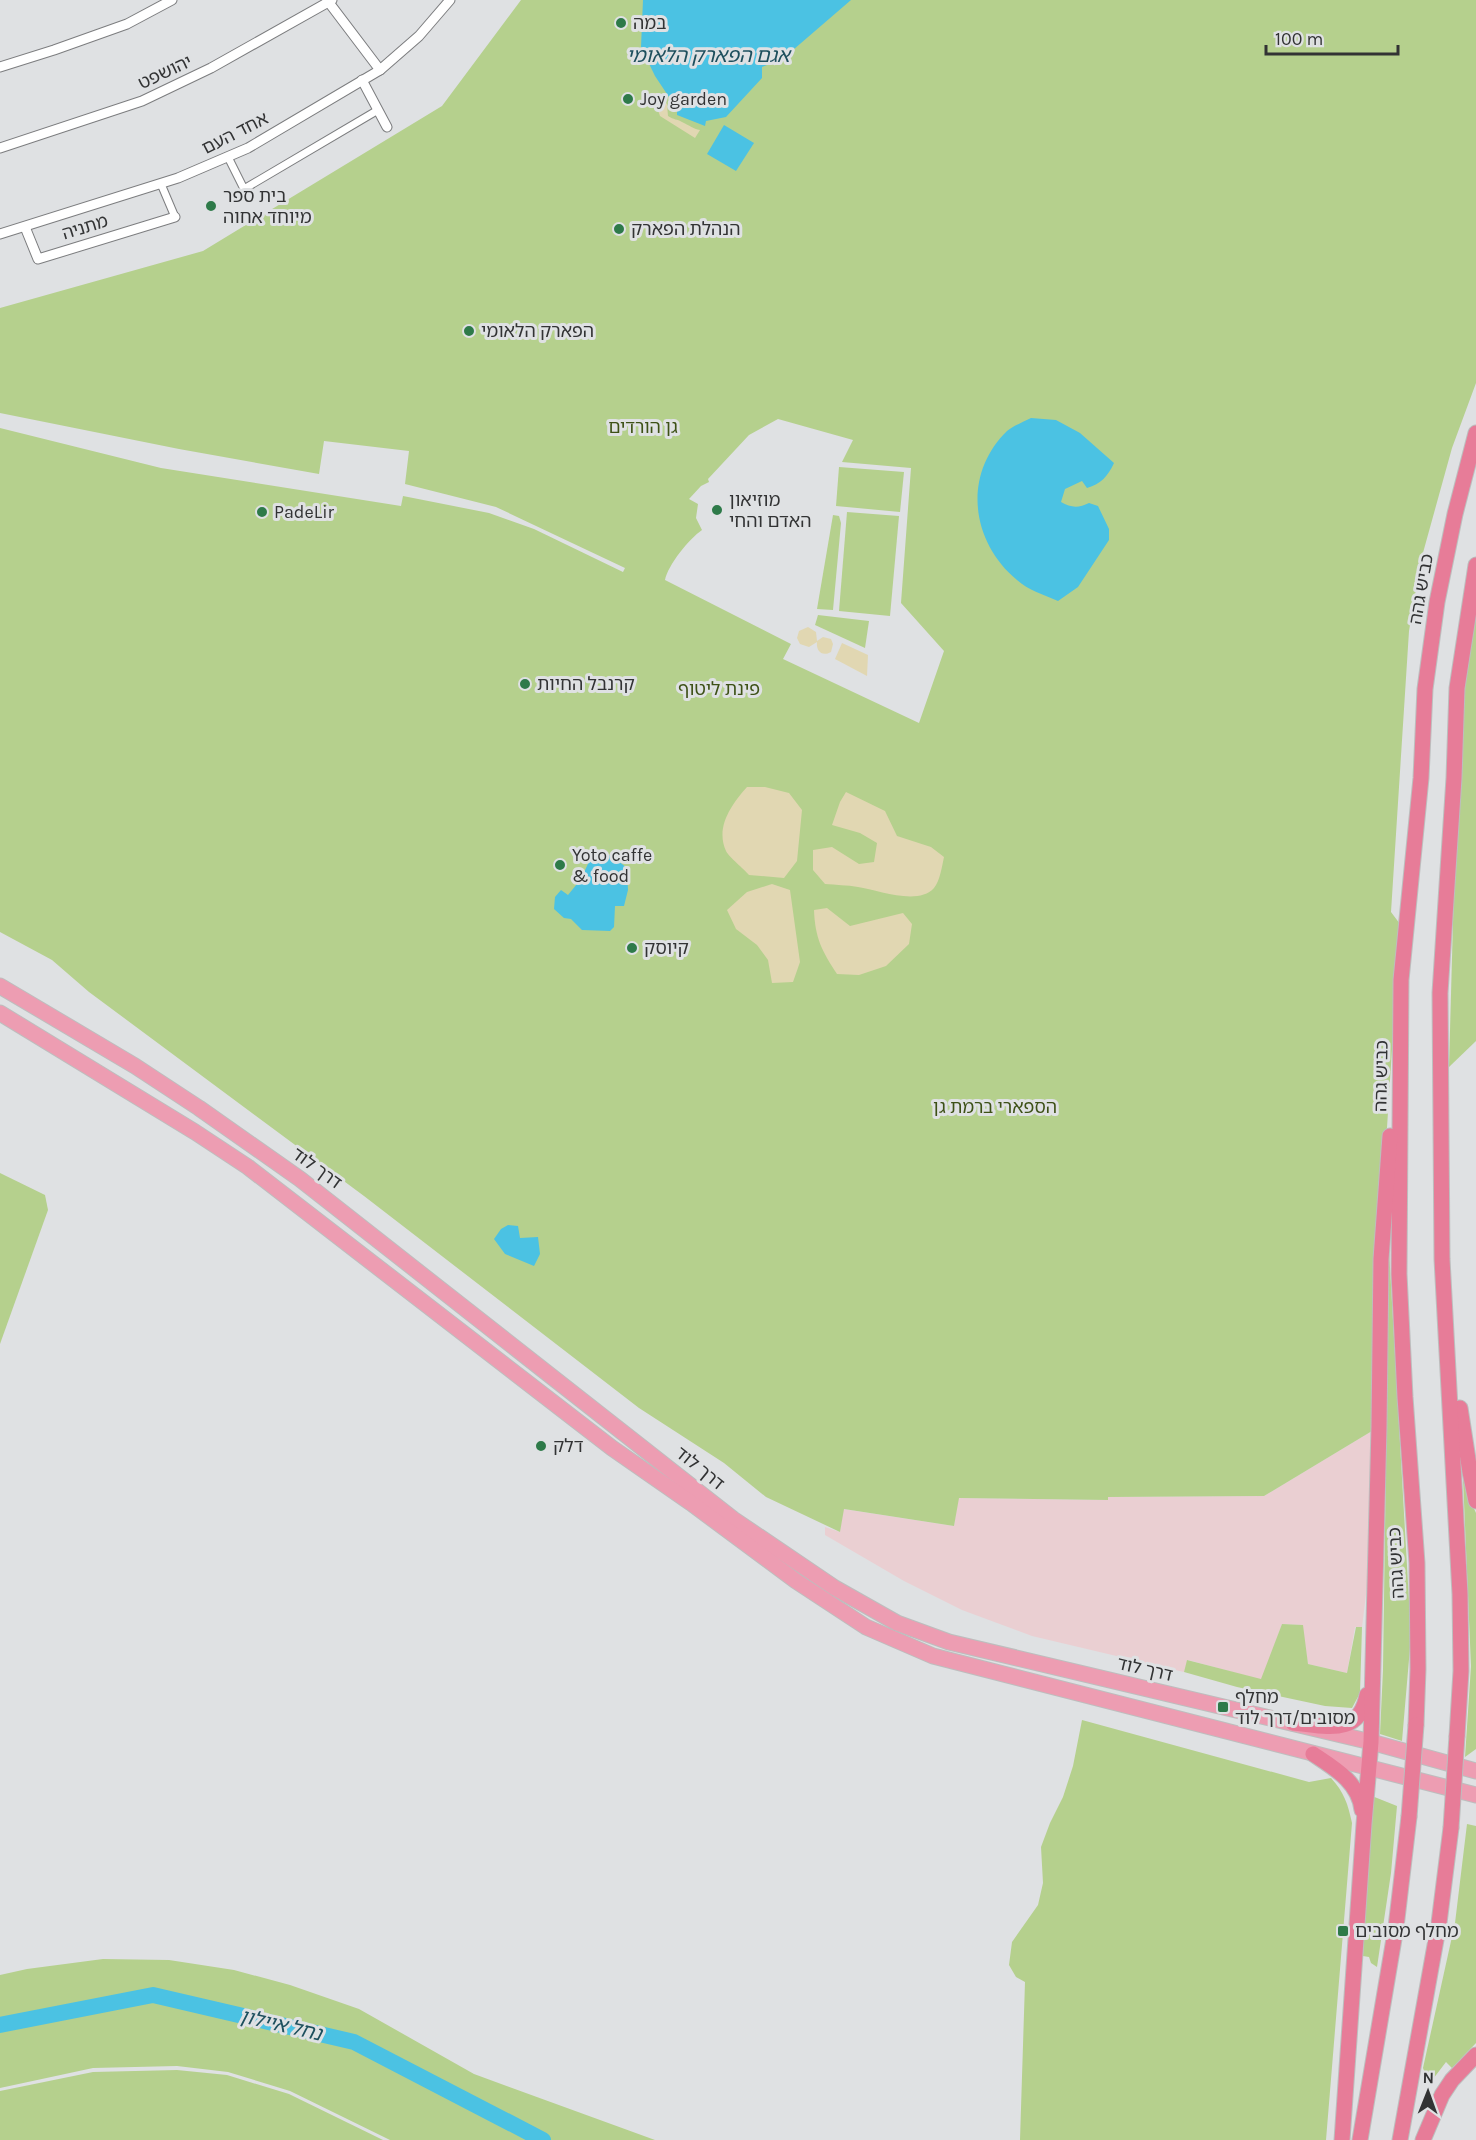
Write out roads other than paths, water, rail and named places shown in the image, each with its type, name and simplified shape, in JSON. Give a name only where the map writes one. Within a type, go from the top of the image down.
[{"type":"highway","name":"כביש גהה","points":[[1360,2140],[1394,1936],[1409,1817],[1418,1669],[1417,1563],[1399,1274],[1401,980],[1421,778],[1425,689],[1437,602],[1455,514],[1476,433]]},
{"type":"highway","points":[[1400,2140],[1439,1923],[1451,1828],[1461,1671],[1459,1542],[1442,1259],[1440,993],[1454,777],[1457,688],[1476,566]]},
{"type":"highway","points":[[1342,2140],[1371,1742],[1380,1259],[1401,980]]},
{"type":"highway","points":[[1442,1259],[1462,1425],[1476,1501]]},
{"type":"highway","points":[[1293,1723],[1334,1726],[1351,1723],[1358,1718],[1363,1709],[1367,1697],[1370,1610],[1376,1560]]},
{"type":"highway","points":[[1313,1754],[1343,1775],[1353,1786],[1362,1805],[1364,1824]]},
{"type":"highway","points":[[1423,2140],[1442,2095],[1452,2080],[1476,2055]]},
{"type":"main road","name":"דרך לוד","points":[[0,986],[162,1084],[300,1179],[733,1518],[835,1588],[897,1623],[949,1642],[1371,1742],[1476,1772]]},
{"type":"main road","name":"דרך לוד","points":[[0,1013],[248,1167],[612,1448],[796,1581],[866,1627],[933,1656],[1476,1795]]},
{"type":"street","points":[[0,67],[127,24],[172,0]]},
{"type":"street","name":"אחד העם","points":[[1,230],[25,227],[161,184],[249,148],[380,70],[419,36],[450,0]]},
{"type":"street","points":[[330,1],[380,70]]},
{"type":"street","name":"יהושפט","points":[[0,148],[142,101],[211,68],[330,1]]},
{"type":"street","points":[[362,81],[387,127]]},
{"type":"street","points":[[228,157],[244,189],[378,110]]},
{"type":"street","points":[[161,184],[175,217]]},
{"type":"street","name":"מתניה","points":[[25,227],[38,259],[175,217]]},
{"type":"water","name":"אגם הפארק הלאומי","points":[[643,0],[851,0],[786,56],[762,67],[762,78],[726,117],[706,121],[705,126],[677,115],[677,109],[655,76],[641,47]]},
{"type":"water","points":[[724,125],[754,143],[736,171],[707,154]]},
{"type":"water","points":[[1031,418],[1056,420],[1080,433],[1114,463],[1107,476],[1100,482],[1087,488],[1082,481],[1065,489],[1061,502],[1075,507],[1089,503],[1098,506],[1109,529],[1109,540],[1078,587],[1058,601],[1026,587],[1002,564],[990,547],[982,528],[978,508],[978,487],[983,467],[993,448],[1007,431]]},
{"type":"water","points":[[596,852],[612,856],[627,868],[628,890],[624,906],[615,906],[614,927],[610,931],[582,930],[571,919],[564,918],[554,909],[555,897],[561,890],[568,895],[581,879],[592,855]]},
{"type":"water","points":[[508,1225],[518,1226],[520,1238],[538,1237],[540,1254],[534,1266],[505,1254],[494,1239],[501,1229]]},
{"type":"waterway","name":"נחל איילון","points":[[0,2025],[153,1995],[354,2042],[543,2140]]},
{"type":"place","name":"במה","points":[[621,23]]},
{"type":"place","name":"Joy garden","points":[[628,99]]},
{"type":"place","name":"בית ספר מיוחד אחוה","points":[[211,206]]},
{"type":"place","name":"הנהלת הפארק","points":[[619,229]]},
{"type":"place","name":"הפארק הלאומי","points":[[469,331]]},
{"type":"place","name":"מוזיאון האדם והחי","points":[[717,510]]},
{"type":"place","name":"PadeLir","points":[[262,512]]},
{"type":"place","name":"קרנבל החיות","points":[[525,684]]},
{"type":"place","name":"Yoto caffe & food","points":[[560,865]]},
{"type":"place","name":"קיוסק","points":[[632,948]]},
{"type":"place","name":"דלק","points":[[541,1446]]},
{"type":"place","name":"מחלף מסובים/דרך לוד","points":[[1223,1707]]},
{"type":"place","name":"מחלף מסובים","points":[[1343,1931]]},
{"type":"park label","name":"גן הורדים","points":[[643,427]]},
{"type":"park label","name":"פינת ליטוף","points":[[719,689]]},
{"type":"park label","name":"הספארי ברמת גן","points":[[995,1107]]}]
